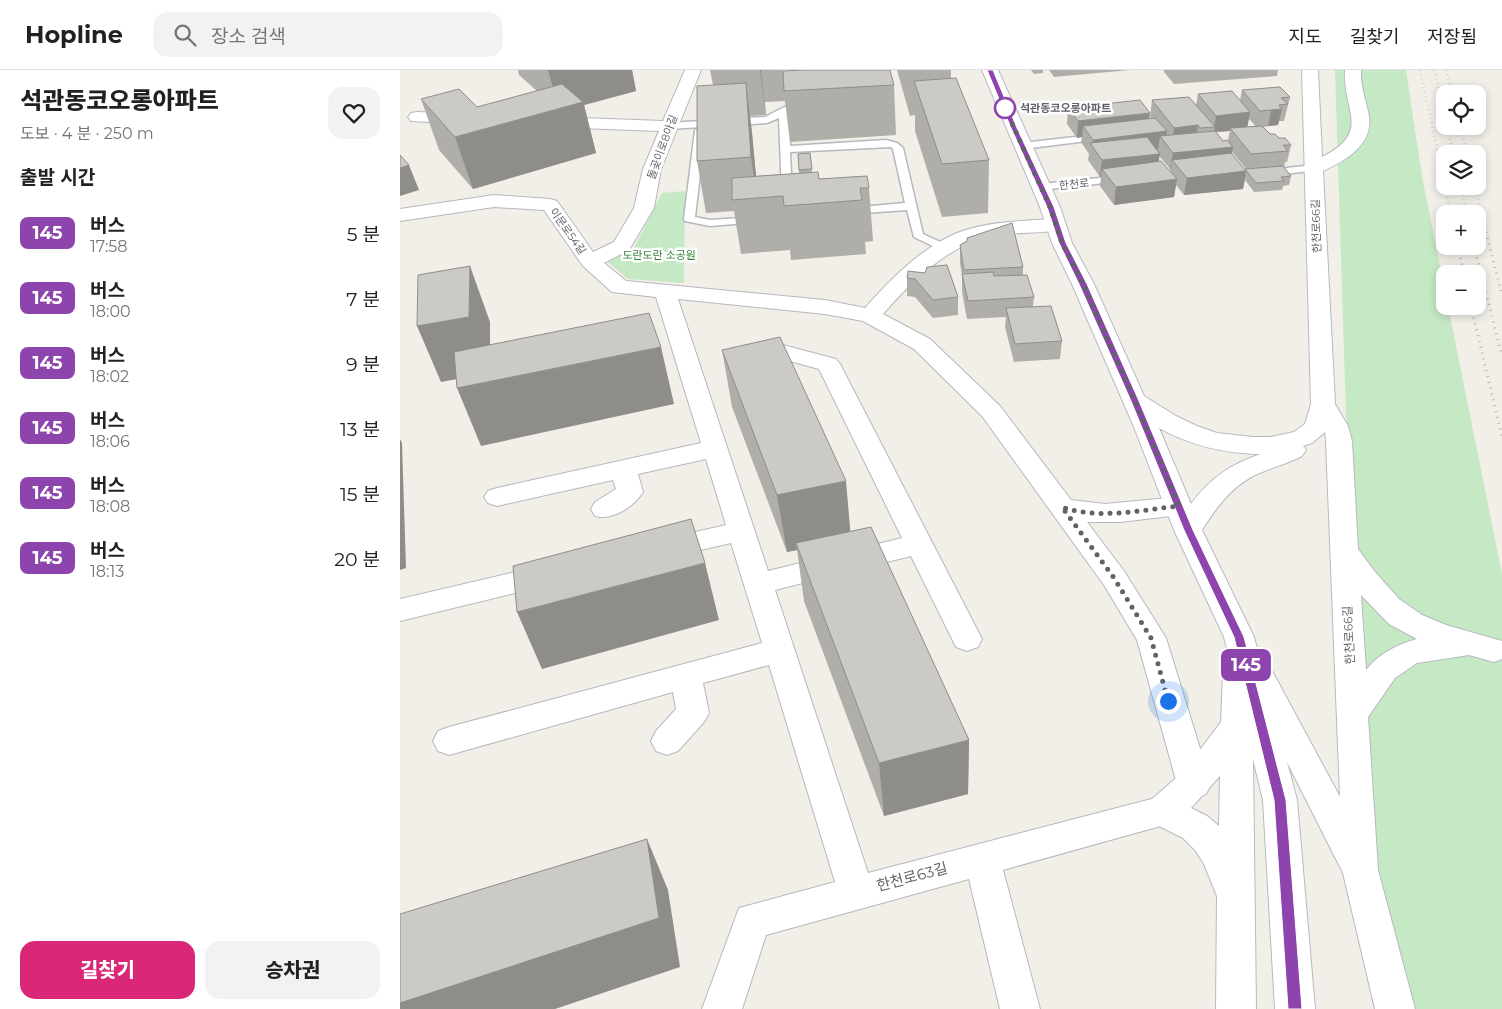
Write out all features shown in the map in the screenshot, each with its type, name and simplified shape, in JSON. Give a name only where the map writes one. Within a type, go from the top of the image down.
[{"type":"street","name":"돌곶이로8아길","points":[[590,262],[622,246],[644,208],[652,169],[693,70]]},
{"type":"street","name":"한천로","points":[[990,70],[1041,187],[1062,243],[1083,284],[1184,518],[1239,637],[1280,800],[1295,1009]]},
{"type":"street","name":"한천로66길","points":[[1310,70],[1319,416],[1336,426],[1339,441],[1360,870]]},
{"type":"street","points":[[1314,168],[1342,155],[1358,136],[1361,125],[1351,83],[1353,70]]},
{"type":"street","points":[[417,117],[485,120]]},
{"type":"street","points":[[533,122],[669,126]]},
{"type":"street","name":"이문로54길","points":[[400,215],[494,201],[550,205],[590,262],[620,287],[825,306],[870,316],[922,344],[992,411],[1062,507]]},
{"type":"street","points":[[870,316],[886,297],[945,248],[964,238],[1001,228],[1056,225]]},
{"type":"street","points":[[665,291],[856,892]]},
{"type":"street","points":[[783,352],[828,364],[967,639]]},
{"type":"street","points":[[1135,401],[1188,432],[1212,440],[1240,444],[1271,445],[1294,441],[1319,416]]},
{"type":"street","points":[[1062,507],[1079,513],[1184,518],[1216,489],[1245,470],[1294,450],[1319,416]]},
{"type":"street","points":[[497,497],[716,448]]},
{"type":"street","points":[[604,509],[630,492],[623,469]]},
{"type":"street","points":[[1062,507],[1114,578],[1151,638],[1194,784]]},
{"type":"street","points":[[637,555],[741,531]]},
{"type":"street","points":[[758,584],[918,544]]},
{"type":"street","points":[[1344,550],[1374,592],[1389,608],[1408,621],[1439,634],[1494,650],[1466,646],[1443,646],[1412,650],[1392,661],[1376,677],[1353,714]]},
{"type":"street","points":[[400,610],[571,570]]},
{"type":"street","points":[[1236,1009],[1235,896],[1239,637]]},
{"type":"street","points":[[1239,637],[1360,870],[1395,1009]]},
{"type":"street","points":[[449,741],[779,650]]},
{"type":"street","points":[[667,741],[693,714],[686,676]]},
{"type":"street","points":[[1235,896],[1216,850],[1206,836],[1195,827],[1163,810],[1194,784],[1212,764],[1238,724]]},
{"type":"street","name":"한천로63길","points":[[722,1009],[752,921],[1163,810]]},
{"type":"street","points":[[982,858],[1020,1009]]},
{"type":"lane","points":[[669,126],[767,120],[795,106],[812,101]]},
{"type":"lane","points":[[784,113],[788,202]]},
{"type":"lane","points":[[708,114],[700,124],[689,219],[710,223],[762,219]]},
{"type":"lane","points":[[1022,146],[1112,136]]},
{"type":"lane","points":[[785,149],[886,143],[894,145],[898,148],[918,235],[945,248]]},
{"type":"lane","points":[[1254,174],[1314,168]]},
{"type":"lane","name":"한천로","points":[[1041,187],[1130,178]]},
{"type":"lane","points":[[787,187],[799,186]]},
{"type":"lane","points":[[836,213],[911,206]]},
{"type":"green space","points":[[1335,70],[1406,70],[1422,176],[1436,246],[1436,255],[1438,255],[1440,265],[1436,265],[1436,315],[1450,315],[1502,574],[1502,1009],[1383,1009],[1350,540]]},
{"type":"green space","name":"도란도란 소공원","points":[[685,191],[684,283],[628,279],[608,262],[634,248],[662,193]]},
{"type":"building","points":[[890,70],[894,85],[784,91],[783,71]]},
{"type":"building","points":[[956,78],[989,160],[942,164],[914,81]]},
{"type":"building","points":[[746,83],[751,157],[697,161],[697,86]]},
{"type":"building","points":[[562,84],[583,102],[455,137],[421,99],[459,89],[477,107]]},
{"type":"building","points":[[1280,87],[1290,97],[1281,98],[1288,104],[1279,105],[1282,109],[1260,111],[1242,90]]},
{"type":"building","points":[[1232,91],[1250,112],[1216,116],[1198,94]]},
{"type":"building","points":[[1189,97],[1215,127],[1200,128],[1198,125],[1174,128],[1152,100]]},
{"type":"building","points":[[1140,100],[1150,113],[1078,121],[1068,108]]},
{"type":"building","points":[[1155,118],[1167,131],[1093,140],[1083,126]]},
{"type":"building","points":[[1262,126],[1270,134],[1275,134],[1279,138],[1285,138],[1291,145],[1283,145],[1288,151],[1251,154],[1230,128]]},
{"type":"building","points":[[1215,131],[1223,141],[1227,140],[1233,147],[1173,153],[1160,136]]},
{"type":"building","points":[[1147,137],[1160,154],[1102,160],[1090,143]]},
{"type":"building","points":[[810,153],[812,169],[799,170],[798,154]]},
{"type":"building","points":[[1231,153],[1246,171],[1187,178],[1172,160]]},
{"type":"building","points":[[400,155],[409,165],[400,168]]},
{"type":"building","points":[[1161,161],[1177,179],[1116,187],[1102,169]]},
{"type":"building","points":[[1283,166],[1291,176],[1281,177],[1284,181],[1256,183],[1245,169]]},
{"type":"building","points":[[818,172],[819,179],[867,176],[869,188],[860,188],[862,200],[784,206],[783,196],[732,200],[732,178]]},
{"type":"building","points":[[1012,223],[1023,267],[964,270],[960,245],[967,241],[967,238]]},
{"type":"building","points":[[947,265],[958,297],[933,300],[915,279],[907,278],[908,271],[925,273],[927,267]]},
{"type":"building","points":[[470,266],[469,317],[417,326],[418,275]]},
{"type":"building","points":[[993,272],[994,276],[1027,275],[1034,297],[968,301],[962,274]]},
{"type":"building","points":[[1051,306],[1062,341],[1015,344],[1006,308]]},
{"type":"building","points":[[649,313],[661,347],[457,388],[454,352]]},
{"type":"building","points":[[780,337],[846,481],[777,495],[722,350]]},
{"type":"building","points":[[691,519],[705,563],[517,612],[513,566]]},
{"type":"building","points":[[871,527],[969,740],[879,763],[796,543]]},
{"type":"building","points":[[647,839],[659,918],[400,1003],[400,914]]},
{"type":"railway","points":[[1420,70],[1449,205]]},
{"type":"railway","points":[[1434,70],[1437,85]]},
{"type":"railway","points":[[1446,70],[1450,85]]},
{"type":"railway","points":[[1449,135],[1451,145]]},
{"type":"railway","points":[[1462,135],[1465,145]]},
{"type":"railway","points":[[1463,195],[1465,205]]},
{"type":"railway","points":[[1477,195],[1487,233]]},
{"type":"railway","points":[[1486,232],[1502,295]]},
{"type":"railway","points":[[1460,255],[1462,265]]},
{"type":"railway","points":[[1476,255],[1502,356]]},
{"type":"railway","points":[[1473,315],[1502,437]]},
{"type":"bus line","name":"145","points":[[990,70],[1050,207],[1062,243],[1083,284],[1135,401],[1188,530],[1239,637],[1280,800],[1295,1009]]},
{"type":"place","name":"석관동코오롱아파트","points":[[1005,108]]},
{"type":"route","points":[[1005,108],[1050,207],[1062,243],[1083,284],[1179,506],[1109,514],[1079,513],[1062,507],[1114,578],[1151,638],[1168,701]]}]
